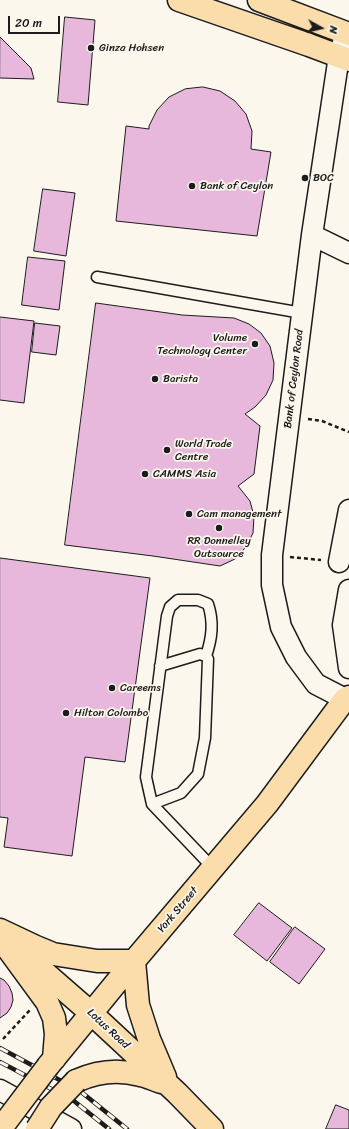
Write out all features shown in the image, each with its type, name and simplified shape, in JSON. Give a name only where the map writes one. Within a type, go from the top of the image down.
[{"type":"main road","points":[[179,0],[344,58]]},
{"type":"main road","points":[[259,0],[348,33]]},
{"type":"main road","name":"York Street","points":[[3,1127],[51,1062],[267,804],[347,698]]},
{"type":"main road","points":[[0,930],[53,954],[98,962],[134,961],[138,1005],[149,1039],[168,1085]]},
{"type":"main road","name":"Lotus Road","points":[[0,933],[177,1093],[212,1129]]},
{"type":"main road","points":[[0,938],[47,1002],[54,1018],[56,1034],[51,1062]]},
{"type":"main road","points":[[37,1129],[51,1107],[76,1081],[93,1074],[113,1071],[140,1074],[168,1085]]},
{"type":"street","name":"Bank of Ceylon Road","points":[[347,698],[316,684],[296,657],[281,627],[272,585],[272,555],[312,235],[348,33]]},
{"type":"street","points":[[312,235],[349,253]]},
{"type":"street","points":[[339,562],[349,510]]},
{"type":"street","points":[[349,590],[343,625],[349,668]]},
{"type":"street","points":[[0,1090],[71,1129]]},
{"type":"lane","points":[[97,277],[302,313]]},
{"type":"lane","points":[[152,804],[181,793],[198,774],[205,738],[209,663],[206,656],[212,630],[212,614],[208,604],[198,600],[178,600],[170,607],[167,616],[146,777],[152,804],[213,868]]},
{"type":"lane","points":[[160,666],[200,654],[206,656]]},
{"type":"path","points":[[290,417],[322,422],[349,432]]},
{"type":"path","points":[[294,557],[339,562]]},
{"type":"path","points":[[3,1039],[32,1008]]},
{"type":"building","points":[[65,17],[95,20],[88,105],[58,102]]},
{"type":"building","points":[[0,37],[31,68],[34,79],[0,78]]},
{"type":"building","name":"Bank of Ceylon","points":[[203,87],[220,91],[235,101],[246,114],[252,131],[251,149],[271,152],[257,236],[116,221],[126,126],[149,129],[157,110],[169,97],[185,89]]},
{"type":"building","points":[[43,189],[75,193],[66,256],[34,251]]},
{"type":"building","points":[[28,257],[65,261],[59,310],[22,305]]},
{"type":"building","name":"World Trade Centre","points":[[96,303],[182,315],[234,318],[249,324],[261,333],[270,346],[274,363],[273,380],[266,395],[255,407],[245,414],[260,426],[254,474],[238,486],[250,501],[254,516],[253,533],[246,547],[235,559],[220,566],[65,545]]},
{"type":"building","points":[[0,317],[34,321],[24,403],[0,400]]},
{"type":"building","points":[[35,323],[60,326],[56,355],[32,352]]},
{"type":"building","name":"Hilton Colombo","points":[[0,558],[150,578],[125,762],[85,757],[72,856],[4,847],[8,818],[0,817]]},
{"type":"building","points":[[259,903],[292,928],[267,961],[234,935]]},
{"type":"building","points":[[295,927],[325,949],[299,984],[270,962]]},
{"type":"building","points":[[0,978],[9,986],[13,1000],[7,1013],[0,1018]]},
{"type":"building","points":[[336,1105],[349,1110],[349,1129],[326,1129]]},
{"type":"railway","points":[[0,1048],[80,1091],[127,1129]]},
{"type":"railway","points":[[0,1062],[74,1101],[109,1129]]},
{"type":"place","name":"Ginza Hohsen","points":[[91,48]]},
{"type":"place","name":"BOC","points":[[305,178]]},
{"type":"place","name":"Bank of Ceylon","points":[[192,186]]},
{"type":"place","name":"Volume Technology Center","points":[[255,344]]},
{"type":"place","name":"Barista","points":[[155,379]]},
{"type":"place","name":"World Trade Centre","points":[[167,450]]},
{"type":"place","name":"CAMMS Asia","points":[[145,474]]},
{"type":"place","name":"Cam management","points":[[189,514]]},
{"type":"place","name":"RR Donnelley Outsource","points":[[219,528]]},
{"type":"place","name":"Careems","points":[[112,688]]},
{"type":"place","name":"Hilton Colombo","points":[[66,713]]}]
